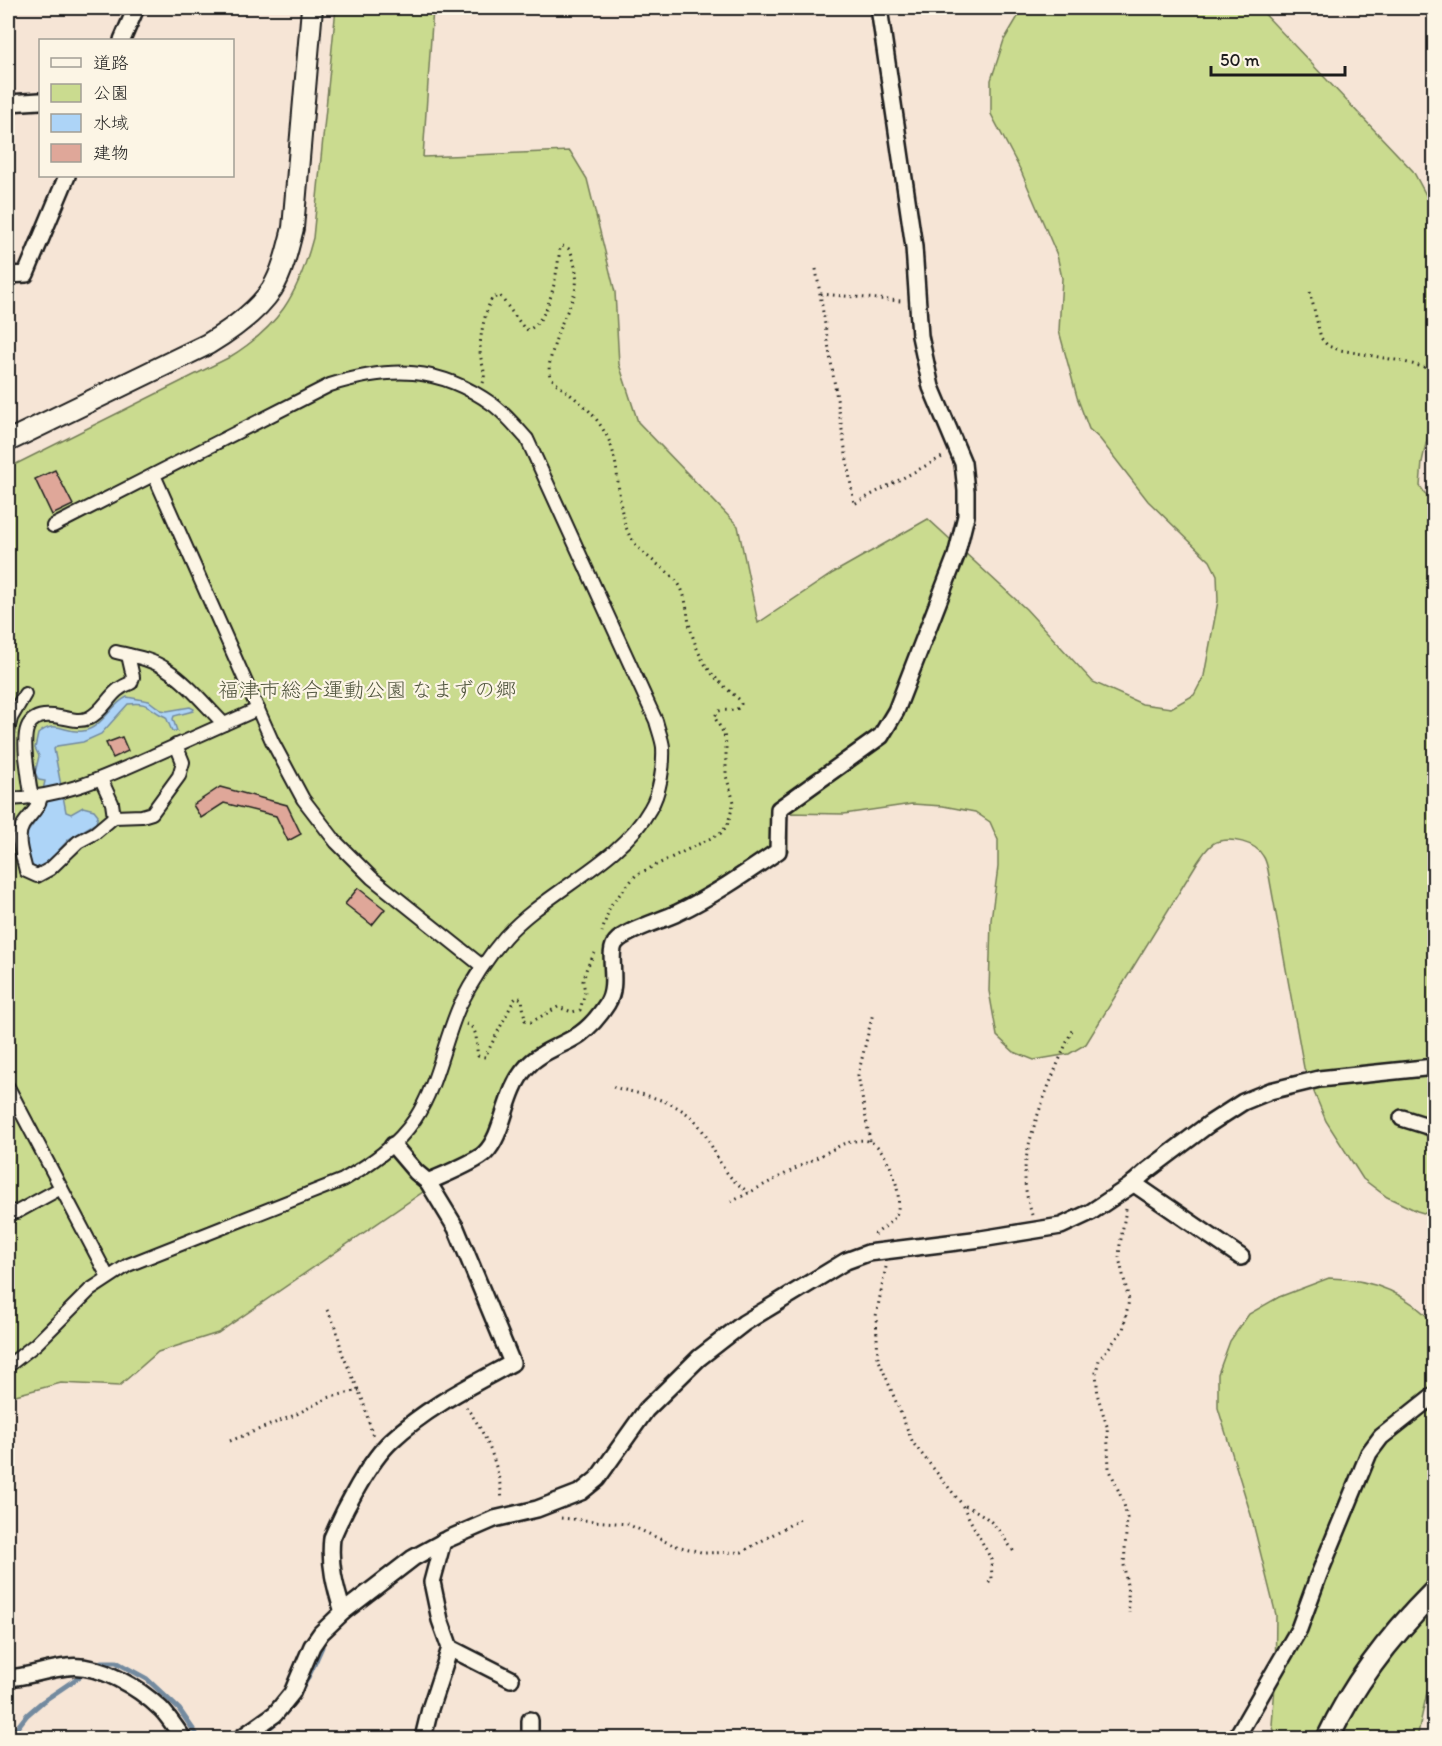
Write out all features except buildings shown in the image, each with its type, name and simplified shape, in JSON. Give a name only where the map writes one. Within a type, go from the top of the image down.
[{"type":"main road","points":[[1328,1738],[1358,1685],[1380,1655],[1434,1592]]},
{"type":"street","points":[[122,39],[136,8]]},
{"type":"street","points":[[8,441],[208,344],[231,330],[272,290],[285,260],[293,228],[312,8]]},
{"type":"street","points":[[428,1182],[484,1155],[495,1139],[507,1102],[518,1079],[527,1067],[538,1056],[580,1034],[597,1018],[609,1001],[614,981],[611,951],[616,941],[644,926],[677,914],[749,872],[778,851],[779,809],[881,736],[896,711],[956,556],[966,516],[963,463],[931,387],[920,336],[914,247],[879,8]]},
{"type":"street","points":[[8,103],[39,101]]},
{"type":"street","points":[[8,275],[27,273],[66,177]]},
{"type":"street","points":[[8,1366],[36,1344],[90,1290],[128,1265],[343,1180],[368,1166],[393,1145],[415,1120],[431,1090],[460,1006],[482,966],[506,936],[533,912],[621,844],[641,825],[652,806],[661,777],[663,747],[656,721],[527,440],[493,404],[457,384],[411,372],[384,372],[358,376],[330,385],[53,526]]},
{"type":"street","points":[[154,475],[285,768],[303,799],[336,842],[372,878],[482,966]]},
{"type":"street","points":[[176,746],[183,762],[179,776],[158,808],[152,813],[142,816],[114,817],[95,833],[78,842],[50,869],[37,876],[26,871],[19,838],[22,826],[39,806],[28,780],[24,743],[27,728],[32,722],[44,716],[83,720],[92,716],[119,686],[131,683],[134,677],[122,654],[151,661],[171,672],[224,724]]},
{"type":"street","points":[[8,731],[11,718],[25,694]]},
{"type":"street","points":[[8,799],[37,798],[68,791],[101,779],[258,709]]},
{"type":"street","points":[[101,779],[112,803],[114,817]]},
{"type":"street","points":[[241,1738],[275,1714],[292,1692],[312,1646],[321,1633],[343,1612],[413,1558],[443,1541],[494,1519],[537,1509],[581,1492],[597,1479],[646,1410],[699,1358],[744,1323],[846,1260],[883,1251],[1061,1226],[1091,1212],[1132,1185],[1209,1124],[1243,1102],[1270,1091],[1319,1079],[1434,1067]]},
{"type":"street","points":[[8,1088],[108,1277]]},
{"type":"street","points":[[1402,1118],[1434,1128]]},
{"type":"street","points":[[343,1612],[333,1581],[330,1549],[332,1538],[367,1472],[391,1440],[439,1403],[512,1363],[456,1228],[428,1182],[416,1172],[393,1145]]},
{"type":"street","points":[[1132,1185],[1241,1257]]},
{"type":"street","points":[[8,1211],[17,1212],[61,1188]]},
{"type":"street","points":[[1236,1738],[1299,1629],[1318,1576],[1369,1453],[1381,1437],[1434,1395]]},
{"type":"street","points":[[423,1738],[450,1648],[440,1620],[432,1581],[443,1541]]},
{"type":"street","points":[[450,1648],[511,1679]]},
{"type":"street","points":[[8,1678],[69,1666],[99,1672],[132,1685],[162,1710],[183,1738]]},
{"type":"street","points":[[530,1720],[530,1738]]},
{"type":"path","points":[[479,396],[486,375],[480,352],[481,339],[492,298],[500,296],[524,328],[528,330],[534,327],[548,305],[560,248],[567,247],[577,271],[577,283],[571,306],[559,329],[549,364],[550,376],[591,413],[604,431],[614,457],[628,534],[643,553],[673,578],[681,588],[693,641],[702,662],[714,679],[740,700],[741,704],[735,711],[721,709],[715,718],[726,744],[726,776],[734,802],[727,826],[707,840],[636,875],[610,906],[600,938]]},
{"type":"path","points":[[816,269],[854,504],[957,449]]},
{"type":"path","points":[[1310,292],[1321,338],[1328,346],[1434,370]]},
{"type":"path","points":[[820,294],[918,303]]},
{"type":"path","points":[[455,1020],[474,1028],[477,1054],[481,1058],[485,1057],[517,997],[524,1002],[525,1020],[531,1022],[558,1007],[572,1012],[580,1010],[585,992],[583,981],[596,948]]},
{"type":"path","points":[[871,1238],[895,1217],[900,1203],[891,1169],[882,1153],[870,1141],[858,1075],[873,1013]]},
{"type":"path","points":[[1036,1231],[1025,1179],[1026,1156],[1072,1030]]},
{"type":"path","points":[[613,1087],[662,1100],[681,1108],[698,1124],[722,1167],[735,1184],[749,1192]]},
{"type":"path","points":[[731,1202],[843,1144],[858,1140],[870,1141]]},
{"type":"path","points":[[1129,1613],[1124,1565],[1127,1518],[1124,1504],[1109,1468],[1107,1426],[1098,1397],[1096,1371],[1099,1360],[1123,1330],[1129,1300],[1119,1258],[1132,1185]]},
{"type":"path","points":[[883,1251],[886,1268],[876,1316],[878,1358],[913,1443],[963,1506],[991,1559],[992,1579],[988,1584]]},
{"type":"path","points":[[327,1310],[336,1327],[342,1353],[359,1390],[375,1442],[385,1447]]},
{"type":"path","points":[[230,1441],[295,1415],[327,1398],[359,1390]]},
{"type":"path","points":[[454,1395],[476,1420],[489,1445],[497,1467],[507,1516]]},
{"type":"path","points":[[963,1506],[987,1517],[997,1527],[1014,1552]]},
{"type":"path","points":[[537,1509],[549,1516],[627,1524],[673,1545],[705,1553],[742,1552],[802,1518]]},
{"type":"green space","name":"福津市総合運動公園 なまずの郷","points":[[336,8],[433,8],[423,157],[570,151],[587,179],[615,292],[619,364],[638,422],[738,526],[758,623],[833,573],[928,519],[1026,609],[1093,682],[1142,704],[1171,708],[1194,695],[1204,676],[1218,601],[1217,575],[1210,561],[1148,501],[1100,439],[1089,429],[1077,397],[1059,331],[1062,278],[1057,255],[1021,171],[991,114],[991,80],[1004,40],[1023,8],[1259,8],[1413,171],[1434,210],[1434,407],[1422,462],[1420,486],[1434,507],[1434,1216],[1387,1197],[1363,1179],[1326,1121],[1304,1068],[1268,870],[1264,858],[1254,847],[1229,840],[1216,842],[1210,846],[1197,863],[1086,1044],[1069,1054],[1034,1060],[1014,1052],[997,1036],[989,991],[991,920],[998,867],[998,840],[990,822],[975,812],[943,806],[912,804],[844,814],[787,813],[788,851],[757,875],[693,912],[620,945],[618,953],[620,985],[617,1002],[605,1020],[546,1058],[527,1074],[515,1099],[496,1152],[482,1165],[426,1190],[218,1333],[158,1352],[119,1386],[61,1383],[8,1397],[8,468],[228,358],[261,334],[284,308],[301,276],[313,238]]},
{"type":"green space","points":[[1329,1278],[1359,1281],[1387,1289],[1412,1303],[1434,1324],[1434,1556],[1429,1595],[1428,1688],[1417,1738],[1277,1738],[1272,1725],[1276,1615],[1251,1515],[1218,1408],[1218,1374],[1230,1341],[1249,1314],[1279,1297]]},
{"type":"water","points":[[127,697],[149,701],[161,710],[190,707],[194,709],[174,716],[177,731],[172,731],[166,717],[145,705],[128,704],[101,734],[83,742],[57,746],[54,749],[66,812],[71,814],[83,807],[94,810],[98,815],[96,823],[69,839],[49,861],[38,869],[31,865],[25,839],[43,811],[45,781],[39,780],[35,773],[39,756],[35,748],[38,734],[50,727],[77,731],[90,729]]},
{"type":"waterway","points":[[255,1738],[279,1720],[296,1699],[322,1647]]},
{"type":"waterway","points":[[9,1738],[27,1715],[42,1702],[101,1662],[116,1662],[147,1679],[179,1709],[199,1738]]}]
